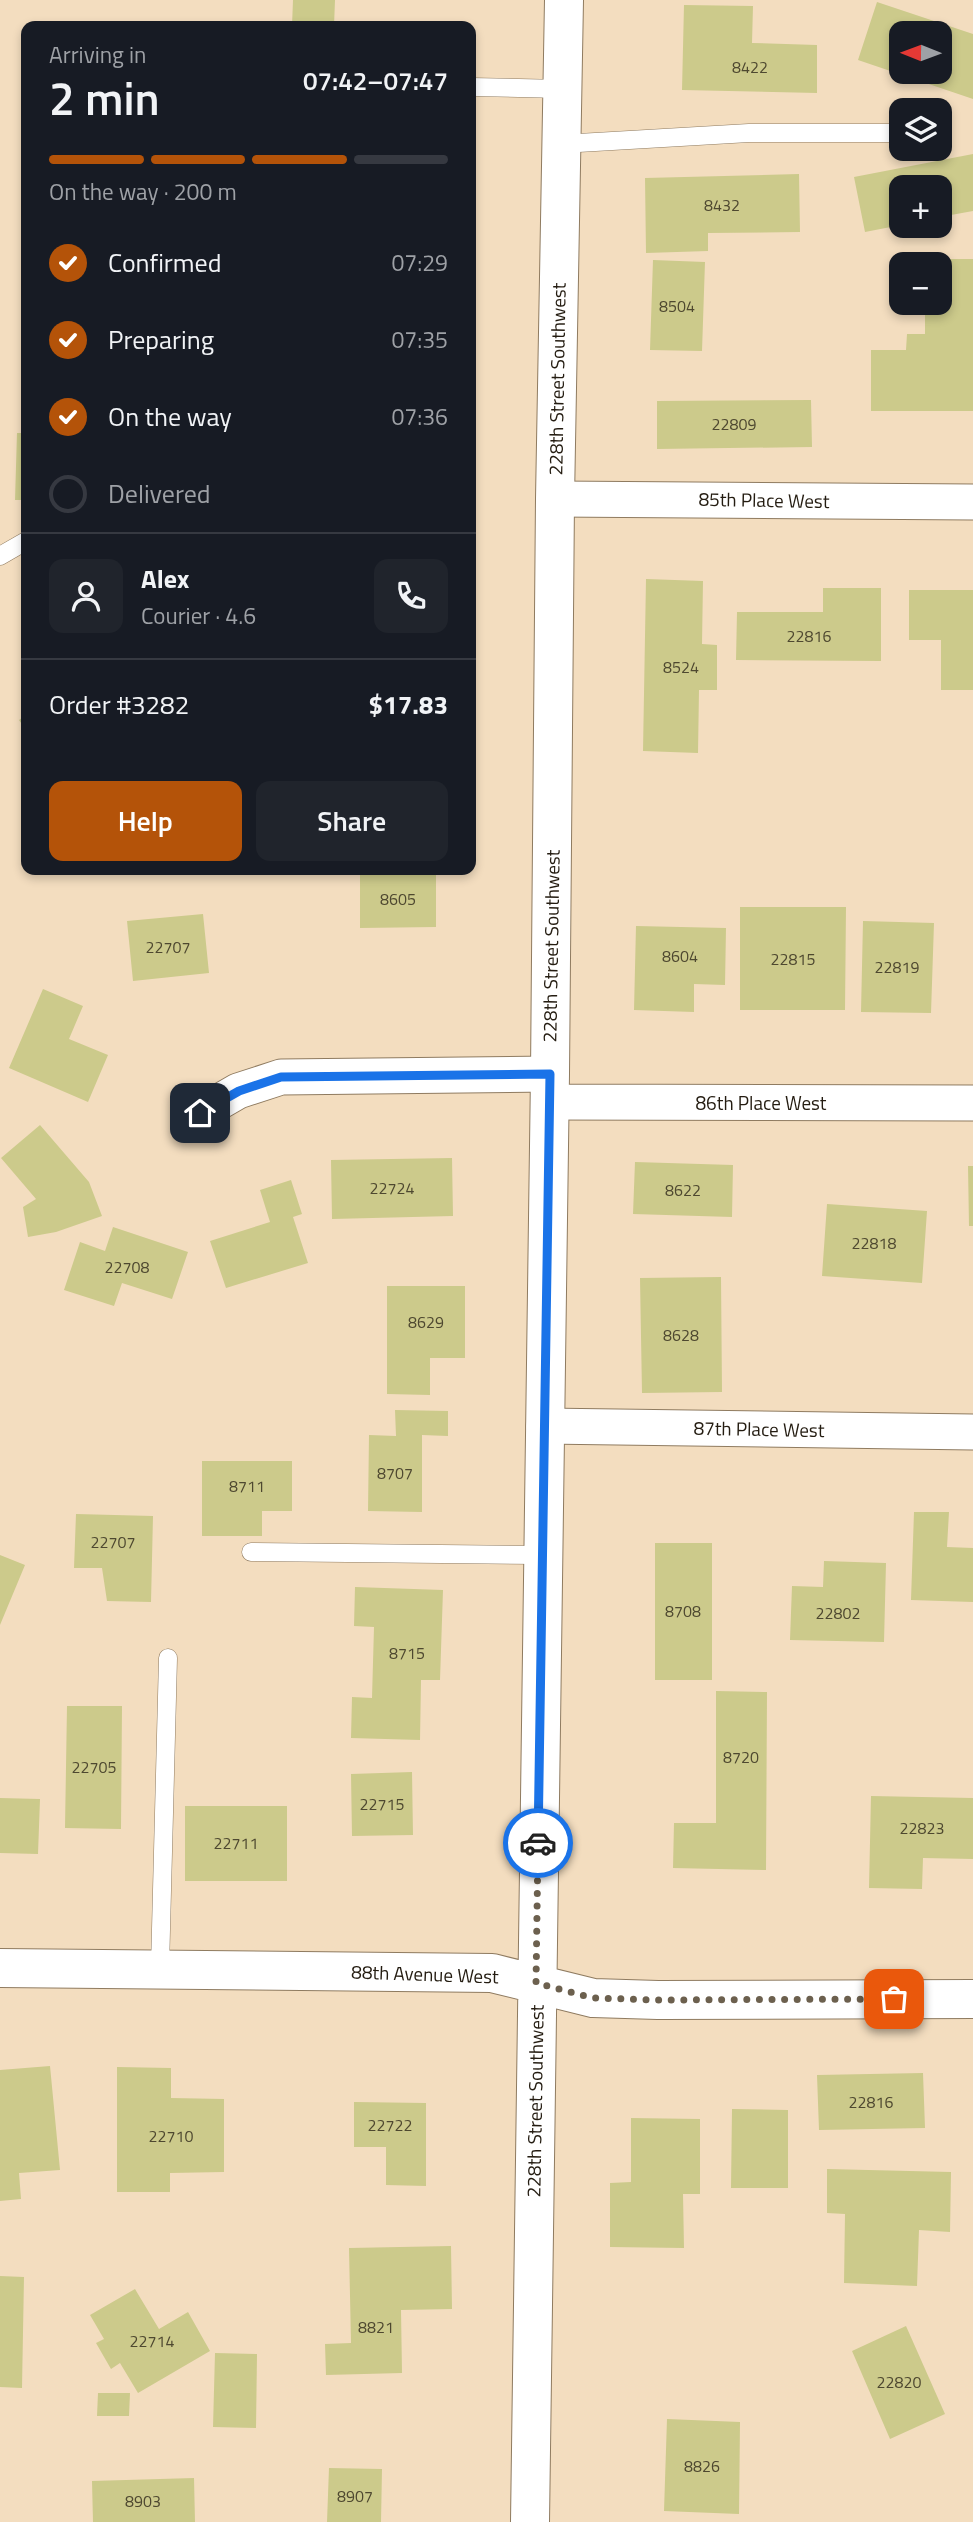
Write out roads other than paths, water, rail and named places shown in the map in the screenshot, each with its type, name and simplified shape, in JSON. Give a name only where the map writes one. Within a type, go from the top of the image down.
[{"type":"street","name":"228th Street Southwest","points":[[530,2522],[550,1088],[555,499],[564,0]]},
{"type":"street","name":"85th Place West","points":[[555,499],[973,502]]},
{"type":"street","name":"86th Place West","points":[[200,1113],[239,1091],[281,1077],[973,1103]]},
{"type":"street","name":"87th Place West","points":[[544,1426],[973,1432]]},
{"type":"street","name":"88th Avenue West","points":[[0,1968],[492,1973],[593,1998],[973,1999]]},
{"type":"lane","points":[[476,87],[562,89]]},
{"type":"lane","points":[[561,144],[750,133],[889,133]]},
{"type":"lane","points":[[0,556],[21,544]]},
{"type":"lane","points":[[251,1552],[542,1555]]},
{"type":"lane","points":[[160,1968],[168,1658]]}]
